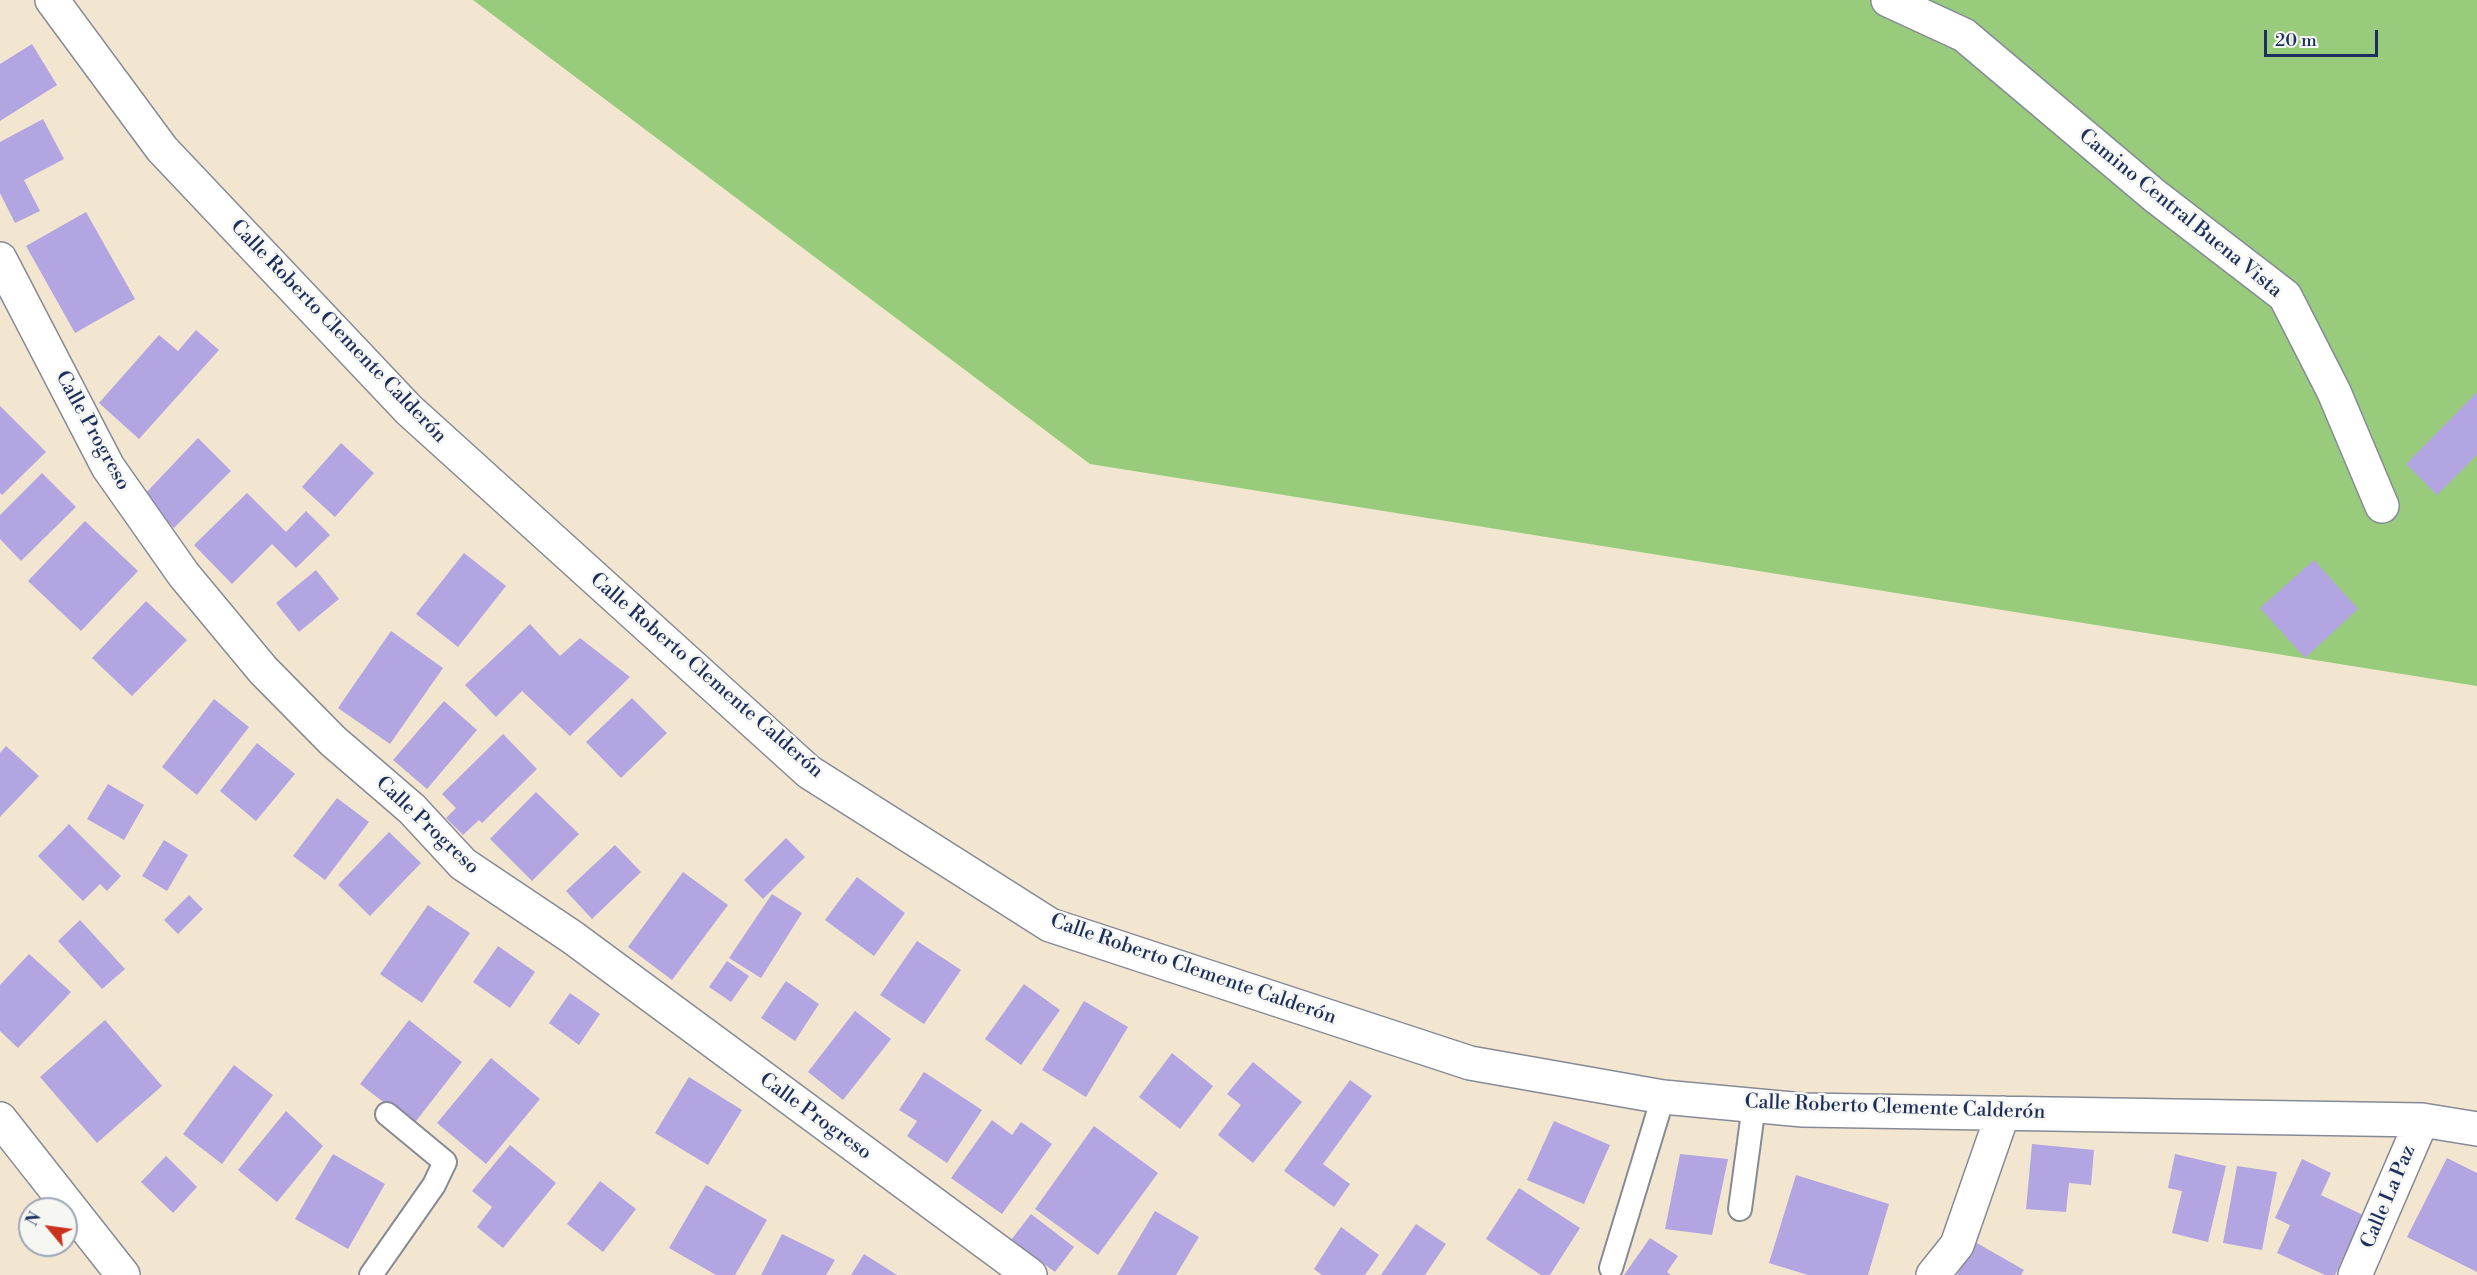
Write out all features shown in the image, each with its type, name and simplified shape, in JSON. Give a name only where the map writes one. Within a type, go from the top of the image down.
[{"type":"street","name":"Calle Roberto Clemente Calderón","points":[[52,0],[162,148],[409,410],[809,772],[1050,924],[1470,1062],[1663,1096],[1803,1110],[2422,1120],[2477,1129]]},
{"type":"street","name":"Camino Central Buena Vista","points":[[1888,0],[1964,35],[2155,196],[2285,296],[2334,392],[2382,506]]},
{"type":"street","name":"Calle Progreso","points":[[0,259],[114,476],[184,575],[263,670],[333,741],[412,809],[463,864],[572,937],[1030,1275]]},
{"type":"street","points":[[1933,1275],[1957,1245],[2003,1113]]},
{"type":"street","points":[[0,1119],[123,1275]]},
{"type":"street","name":"Calle La Paz","points":[[2355,1275],[2422,1120]]},
{"type":"lane","points":[[1611,1268],[1663,1096]]},
{"type":"lane","points":[[1740,1209],[1754,1105]]},
{"type":"lane","points":[[371,1275],[434,1185],[445,1162],[387,1114]]},
{"type":"green space","points":[[473,0],[2477,0],[2477,686],[1090,464]]},
{"type":"building","points":[[32,44],[57,85],[0,121],[0,64]]},
{"type":"building","points":[[43,119],[64,159],[24,180],[40,211],[15,223],[0,193],[0,142]]},
{"type":"building","points":[[86,212],[135,299],[75,333],[26,246]]},
{"type":"building","points":[[196,330],[219,350],[139,439],[99,403],[159,335],[178,351]]},
{"type":"building","points":[[2477,392],[2477,455],[2437,495],[2406,464]]},
{"type":"building","points":[[0,406],[46,452],[2,495],[0,493]]},
{"type":"building","points":[[198,438],[231,471],[174,528],[142,497]]},
{"type":"building","points":[[341,443],[374,473],[335,517],[302,487]]},
{"type":"building","points":[[42,473],[76,507],[21,561],[0,539],[0,515]]},
{"type":"building","points":[[247,493],[286,532],[306,511],[330,535],[296,568],[272,544],[232,584],[194,545]]},
{"type":"building","points":[[85,521],[138,571],[81,631],[28,581]]},
{"type":"building","points":[[464,553],[506,586],[458,647],[416,614]]},
{"type":"building","points":[[2314,560],[2358,609],[2305,658],[2260,608]]},
{"type":"building","points":[[316,570],[339,599],[299,632],[276,603]]},
{"type":"building","points":[[146,601],[187,640],[132,696],[92,658]]},
{"type":"building","points":[[530,624],[560,656],[580,638],[630,677],[570,736],[522,691],[496,717],[465,685]]},
{"type":"building","points":[[391,631],[443,668],[390,744],[338,708]]},
{"type":"building","points":[[632,698],[667,733],[621,778],[586,742]]},
{"type":"building","points":[[214,699],[249,727],[197,795],[162,767]]},
{"type":"building","points":[[444,701],[477,730],[427,789],[393,760]]},
{"type":"building","points":[[503,734],[537,769],[482,823],[479,820],[463,835],[446,818],[456,808],[442,794]]},
{"type":"building","points":[[257,743],[295,774],[256,821],[220,791]]},
{"type":"building","points":[[6,746],[39,776],[0,817],[0,753]]},
{"type":"building","points":[[108,784],[144,805],[124,840],[87,819]]},
{"type":"building","points":[[536,792],[579,834],[532,881],[490,839]]},
{"type":"building","points":[[337,798],[369,822],[325,880],[293,856]]},
{"type":"building","points":[[69,824],[121,876],[107,891],[100,884],[83,901],[38,856]]},
{"type":"building","points":[[389,832],[421,863],[370,916],[338,885]]},
{"type":"building","points":[[786,838],[805,857],[763,899],[744,880]]},
{"type":"building","points":[[164,840],[188,855],[167,891],[142,876]]},
{"type":"building","points":[[615,845],[641,872],[592,919],[566,891]]},
{"type":"building","points":[[683,872],[728,905],[672,980],[628,947]]},
{"type":"building","points":[[857,877],[905,913],[874,956],[825,920]]},
{"type":"building","points":[[772,894],[802,913],[761,978],[729,958]]},
{"type":"building","points":[[189,895],[203,909],[178,934],[164,920]]},
{"type":"building","points":[[428,905],[470,933],[422,1003],[380,974]]},
{"type":"building","points":[[80,920],[125,969],[102,989],[58,941]]},
{"type":"building","points":[[917,941],[961,970],[924,1024],[880,995]]},
{"type":"building","points":[[498,946],[535,972],[510,1008],[473,982]]},
{"type":"building","points":[[29,954],[71,992],[18,1048],[0,1031],[0,985]]},
{"type":"building","points":[[727,961],[749,976],[731,1002],[709,987]]},
{"type":"building","points":[[786,981],[819,1004],[795,1041],[761,1018]]},
{"type":"building","points":[[1024,984],[1060,1010],[1021,1065],[985,1039]]},
{"type":"building","points":[[570,993],[600,1014],[579,1045],[549,1023]]},
{"type":"building","points":[[1084,1001],[1128,1027],[1086,1097],[1042,1070]]},
{"type":"building","points":[[855,1011],[891,1039],[843,1100],[808,1072]]},
{"type":"building","points":[[105,1020],[162,1086],[97,1143],[40,1077]]},
{"type":"building","points":[[409,1020],[462,1062],[413,1125],[360,1084]]},
{"type":"building","points":[[1172,1053],[1213,1086],[1180,1129],[1139,1097]]},
{"type":"building","points":[[491,1058],[540,1099],[486,1164],[437,1123]]},
{"type":"building","points":[[1253,1062],[1302,1102],[1253,1163],[1218,1135],[1241,1105],[1227,1094]]},
{"type":"building","points":[[234,1065],[273,1095],[222,1164],[183,1134]]},
{"type":"building","points":[[924,1072],[982,1110],[947,1163],[907,1136],[917,1121],[899,1110]]},
{"type":"building","points":[[689,1077],[742,1110],[708,1165],[655,1133]]},
{"type":"building","points":[[1350,1080],[1372,1096],[1323,1164],[1350,1184],[1334,1207],[1284,1171]]},
{"type":"building","points":[[286,1111],[323,1146],[277,1202],[238,1170]]},
{"type":"building","points":[[992,1120],[1012,1135],[1021,1122],[1052,1144],[1002,1214],[951,1178]]},
{"type":"building","points":[[1554,1121],[1610,1145],[1584,1204],[1527,1180]]},
{"type":"building","points":[[1094,1126],[1158,1173],[1098,1255],[1035,1209]]},
{"type":"building","points":[[2032,1144],[2094,1150],[2091,1185],[2069,1183],[2066,1212],[2026,1209]]},
{"type":"building","points":[[510,1145],[556,1183],[503,1248],[477,1227],[492,1207],[472,1191]]},
{"type":"building","points":[[333,1154],[385,1184],[348,1249],[295,1219]]},
{"type":"building","points":[[1680,1154],[1728,1159],[1712,1235],[1665,1229]]},
{"type":"building","points":[[2175,1154],[2226,1166],[2208,1242],[2172,1233],[2182,1191],[2168,1188]]},
{"type":"building","points":[[166,1156],[197,1187],[173,1213],[141,1182]]},
{"type":"building","points":[[2447,1158],[2477,1173],[2477,1272],[2407,1237]]},
{"type":"building","points":[[2302,1159],[2331,1173],[2321,1195],[2363,1215],[2335,1275],[2325,1275],[2277,1253],[2290,1225],[2275,1218]]},
{"type":"building","points":[[2237,1166],[2277,1172],[2262,1250],[2223,1243]]},
{"type":"building","points":[[1796,1175],[1889,1204],[1868,1275],[1808,1275],[1769,1263]]},
{"type":"building","points":[[600,1181],[636,1209],[603,1252],[567,1224]]},
{"type":"building","points":[[706,1185],[767,1220],[735,1275],[716,1275],[669,1248]]},
{"type":"building","points":[[1519,1188],[1580,1228],[1550,1275],[1541,1275],[1486,1239]]},
{"type":"building","points":[[1155,1211],[1199,1237],[1176,1275],[1117,1275]]},
{"type":"building","points":[[1031,1214],[1074,1247],[1055,1272],[1011,1240]]},
{"type":"building","points":[[1416,1224],[1446,1244],[1425,1275],[1381,1275]]},
{"type":"building","points":[[1341,1227],[1379,1255],[1365,1275],[1322,1275],[1314,1269]]},
{"type":"building","points":[[782,1234],[835,1260],[826,1275],[761,1275]]},
{"type":"building","points":[[1650,1238],[1678,1256],[1667,1272],[1671,1275],[1624,1275]]},
{"type":"building","points":[[1975,1242],[2024,1270],[2021,1275],[1957,1275]]},
{"type":"building","points":[[864,1254],[897,1275],[851,1275]]}]
